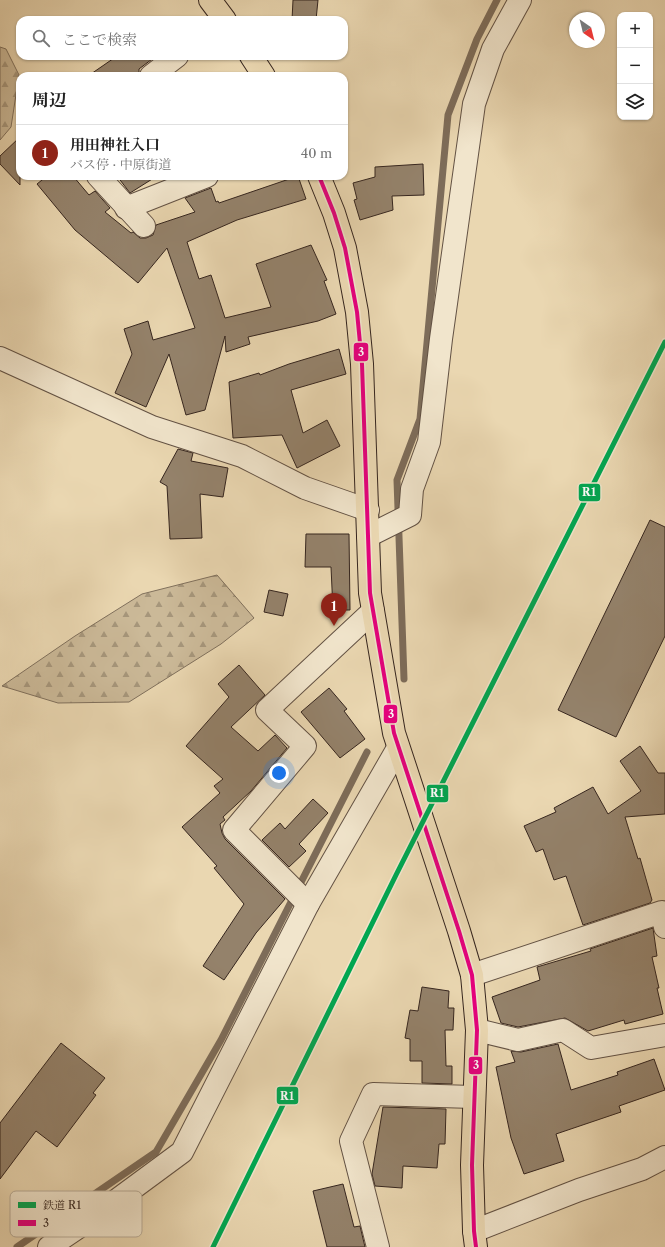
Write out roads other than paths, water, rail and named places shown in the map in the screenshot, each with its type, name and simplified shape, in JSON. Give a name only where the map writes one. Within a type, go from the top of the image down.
[{"type":"main road","points":[[210,0],[222,16]]},
{"type":"main road","points":[[254,60],[261,72]]},
{"type":"main road","points":[[321,180],[334,213],[345,248],[357,312],[362,364],[368,510],[375,533],[370,593],[394,733],[459,930],[472,975],[476,1030],[472,1166],[475,1239]]},
{"type":"street","points":[[375,533],[410,515],[412,489],[429,442],[441,339],[474,104],[492,49],[520,0]]},
{"type":"street","points":[[156,72],[172,60]]},
{"type":"street","points":[[102,180],[144,226]]},
{"type":"street","points":[[126,208],[197,180]]},
{"type":"street","points":[[0,358],[152,427],[242,456],[304,488],[368,510]]},
{"type":"street","points":[[299,896],[234,830],[305,746],[267,710],[373,611]]},
{"type":"street","points":[[129,1191],[182,1152],[299,896],[398,748]]},
{"type":"street","points":[[472,975],[662,912],[665,927]]},
{"type":"street","points":[[476,1030],[518,1040],[563,1030],[591,1048],[665,1035]]},
{"type":"street","points":[[378,1247],[351,1141],[373,1094],[473,1097]]},
{"type":"street","points":[[475,1239],[579,1190],[642,1169],[665,1157]]},
{"type":"street","points":[[49,1247],[64,1237]]},
{"type":"waterway","points":[[404,679],[397,480],[420,419],[448,115],[477,39],[497,0]]},
{"type":"waterway","points":[[99,1191],[156,1152],[221,1040],[367,752]]},
{"type":"waterway","points":[[17,1247],[32,1237]]},
{"type":"rail line","name":"R1","points":[[213,1247],[396,875],[665,342]]},
{"type":"place","name":"用田神社入口","points":[[334,626]]}]
